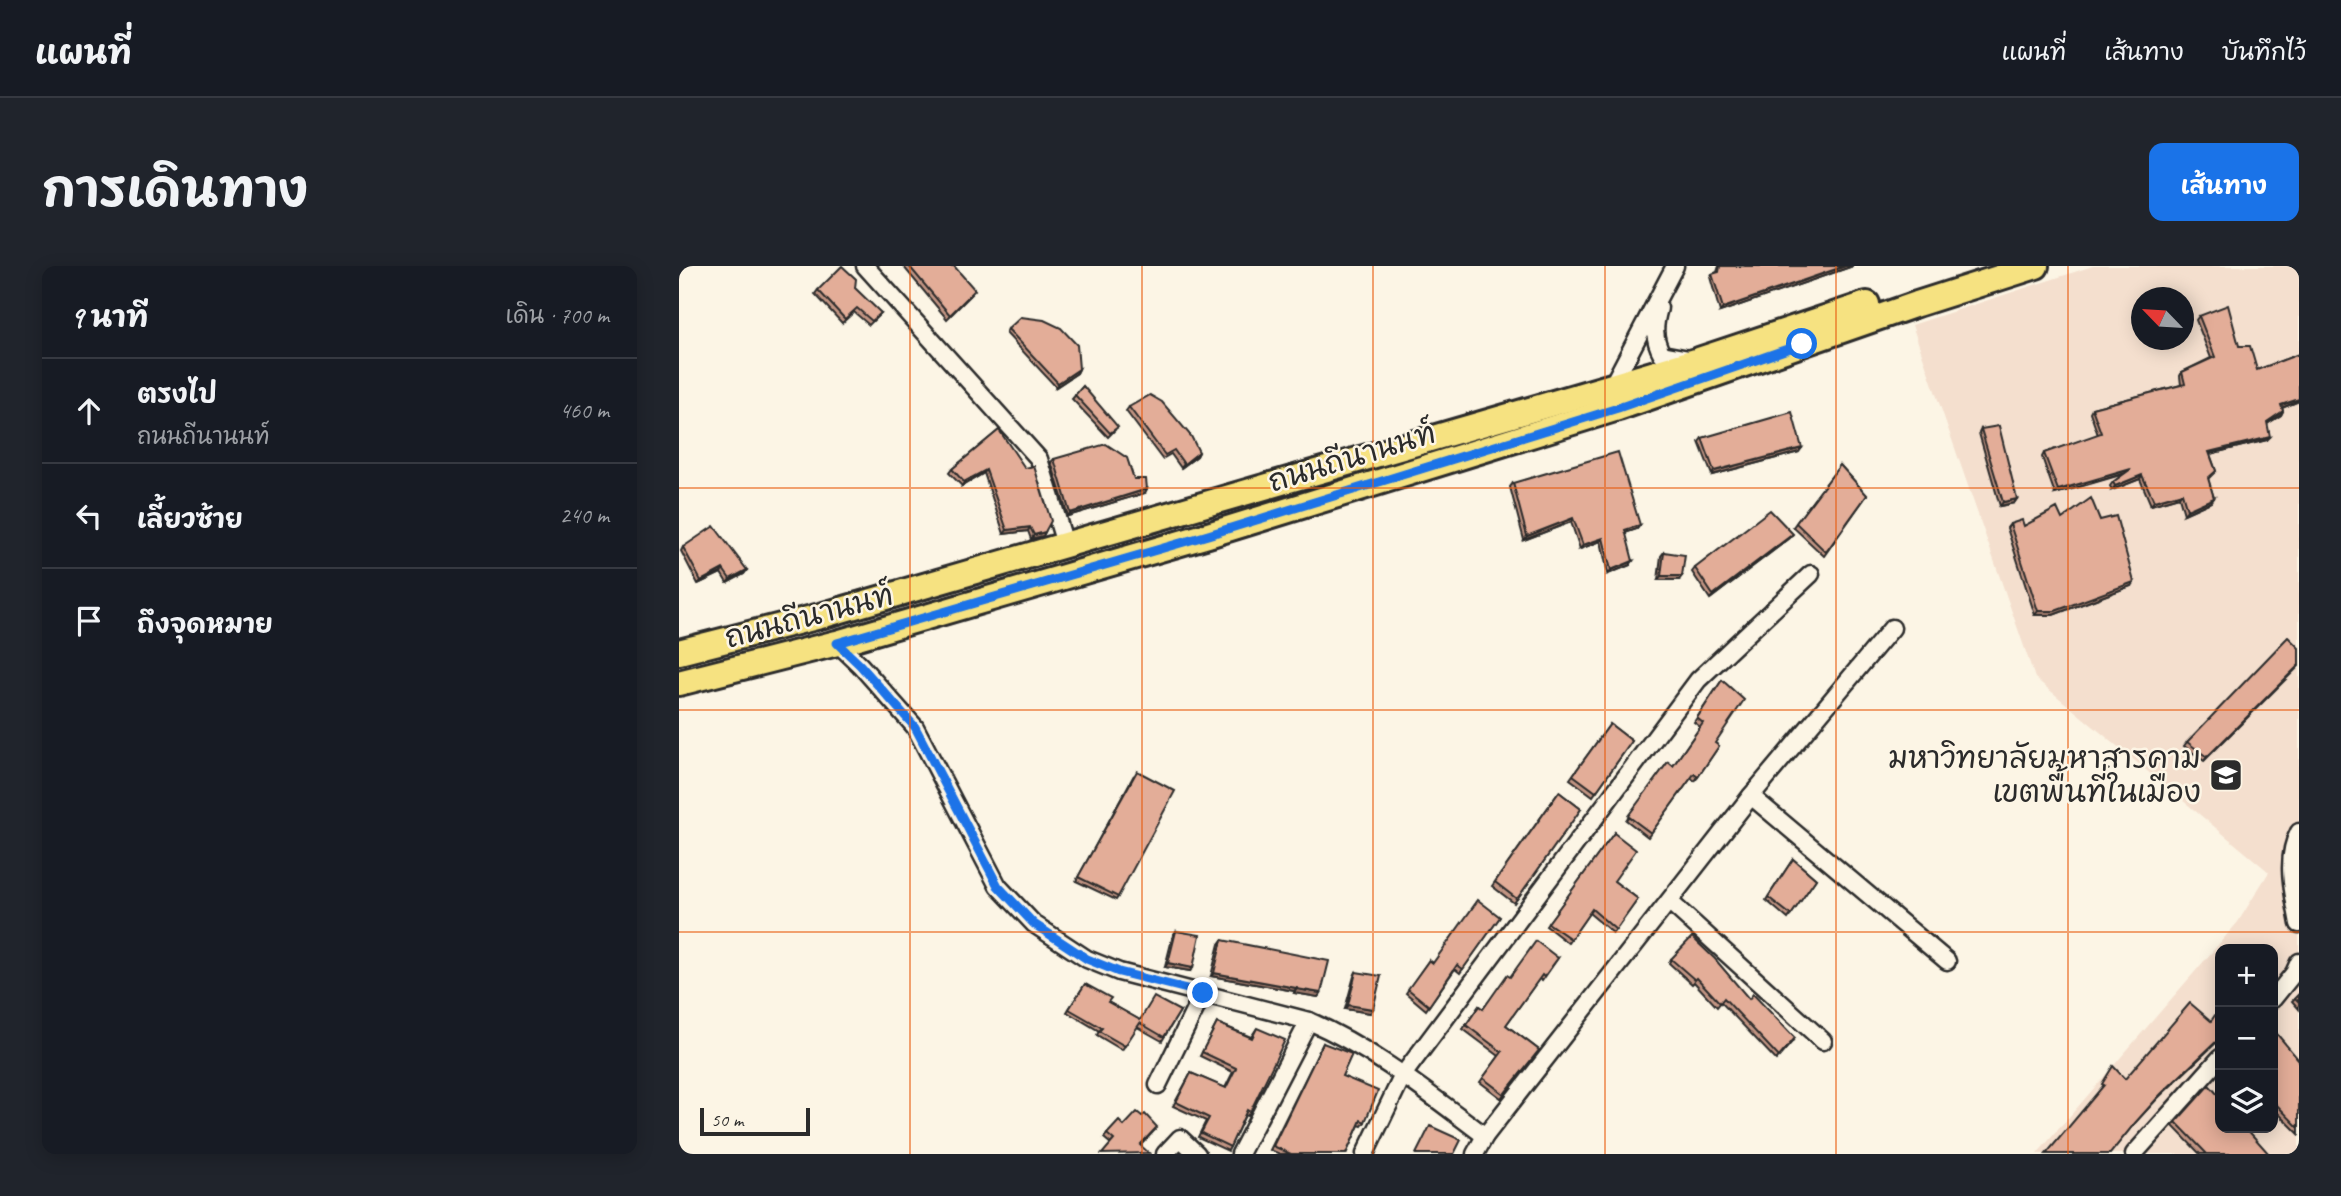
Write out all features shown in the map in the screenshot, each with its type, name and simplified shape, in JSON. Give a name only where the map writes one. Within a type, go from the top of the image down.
[{"type":"main road","name":"ถนนถีนานนท์","points":[[679,652],[824,615],[1612,386],[1699,360],[1981,266]]},
{"type":"main road","name":"ถนนถีนานนท์","points":[[679,682],[837,643],[1208,535],[1605,412],[2036,266]]},
{"type":"street","points":[[865,266],[1039,460],[1065,544]]},
{"type":"street","points":[[1612,386],[1675,266]]},
{"type":"street","points":[[1666,282],[1655,320],[1654,341],[1662,354],[1699,360]]},
{"type":"street","points":[[1365,1154],[1403,1075],[1698,680],[1811,574]]},
{"type":"street","points":[[1475,1154],[1485,1136],[1751,796],[1892,628]]},
{"type":"street","points":[[837,643],[915,727],[998,886],[1034,924],[1087,959],[1108,968],[1309,1021],[1339,1034],[1403,1075],[1485,1136]]},
{"type":"street","points":[[1751,796],[1947,961]]},
{"type":"street","points":[[2299,832],[2291,857],[2299,925]]},
{"type":"street","points":[[1670,902],[1823,1041]]},
{"type":"street","points":[[2278,993],[2299,962]]},
{"type":"street","points":[[1158,1085],[1203,993]]},
{"type":"street","points":[[1240,1154],[1309,1021]]},
{"type":"street","points":[[2134,1154],[2215,1064]]},
{"type":"street","points":[[1165,1154],[1180,1138],[1197,1154]]},
{"type":"shaded area","name":"มหาวิทยาลัยมหาสารคาม เขตพื้นที่ในเมือง","points":[[2093,266],[2299,266],[2299,1154],[2037,1154],[2215,949],[2215,1133],[2278,1133],[2278,944],[2219,944],[2238,922],[2269,872],[2035,678],[1912,325]]},
{"type":"building","points":[[842,266],[856,279],[855,288],[881,313],[872,321],[857,308],[845,319],[818,290]]},
{"type":"building","points":[[909,266],[954,266],[975,290],[950,315]]},
{"type":"building","points":[[1720,266],[1845,266],[1723,308],[1712,274],[1719,272]]},
{"type":"building","points":[[2228,305],[2239,346],[2250,346],[2257,370],[2299,354],[2299,399],[2281,405],[2283,411],[2267,422],[2270,437],[2209,452],[2216,471],[2208,478],[2214,498],[2187,510],[2182,493],[2154,501],[2142,475],[2115,486],[2113,482],[2131,469],[2058,490],[2044,453],[2101,433],[2092,408],[2185,384],[2182,372],[2215,357],[2199,316]]},
{"type":"building","points":[[1021,317],[1044,320],[1061,328],[1077,345],[1079,369],[1058,383],[1008,329]]},
{"type":"building","points":[[1083,386],[1118,427],[1110,433],[1075,395]]},
{"type":"building","points":[[1150,395],[1162,402],[1191,436],[1199,452],[1184,464],[1174,450],[1165,455],[1129,407]]},
{"type":"building","points":[[1792,412],[1802,448],[1714,471],[1702,438]]},
{"type":"building","points":[[1999,426],[2017,499],[2003,502],[1981,429]]},
{"type":"building","points":[[999,430],[1025,468],[1034,466],[1051,521],[1045,532],[1034,535],[1030,527],[1007,530],[986,470],[964,482],[952,469]]},
{"type":"building","points":[[1106,444],[1127,458],[1134,479],[1146,479],[1147,489],[1070,513],[1054,459]]},
{"type":"building","points":[[1618,452],[1640,525],[1625,530],[1633,561],[1611,570],[1603,538],[1583,545],[1573,518],[1527,536],[1513,483]]},
{"type":"building","points":[[1840,465],[1867,495],[1826,552],[1796,523]]},
{"type":"building","points":[[2091,498],[2100,520],[2116,516],[2134,582],[2055,611],[2038,611],[2010,524],[2022,520],[2024,526],[2057,508],[2062,519]]},
{"type":"building","points":[[1770,510],[1793,534],[1713,595],[1695,568]]},
{"type":"building","points":[[714,526],[747,570],[730,579],[723,569],[701,581],[683,547]]},
{"type":"building","points":[[1664,552],[1685,555],[1682,576],[1661,576]]},
{"type":"building","points":[[2288,637],[2299,648],[2299,665],[2207,757],[2187,742]]},
{"type":"building","points":[[1722,680],[1744,700],[1715,743],[1719,746],[1698,777],[1694,774],[1651,833],[1628,816],[1668,762],[1673,766],[1703,723],[1697,718]]},
{"type":"building","points":[[1610,724],[1632,741],[1596,792],[1573,775]]},
{"type":"building","points":[[1137,771],[1175,791],[1118,897],[1078,877]]},
{"type":"building","points":[[1559,792],[1581,809],[1517,899],[1495,882]]},
{"type":"building","points":[[1614,833],[1636,850],[1614,881],[1638,899],[1616,930],[1592,909],[1571,939],[1548,923]]},
{"type":"building","points":[[1793,859],[1816,879],[1791,915],[1768,897]]},
{"type":"building","points":[[1478,900],[1500,917],[1463,969],[1457,965],[1429,1006],[1408,989],[1429,960],[1433,963]]},
{"type":"building","points":[[1176,931],[1200,935],[1193,968],[1168,963]]},
{"type":"building","points":[[1692,937],[1749,999],[1753,994],[1795,1038],[1779,1057],[1724,998],[1720,1003],[1697,978],[1695,980],[1671,959]]},
{"type":"building","points":[[1222,940],[1329,961],[1321,993],[1214,973]]},
{"type":"building","points":[[1536,941],[1558,958],[1544,977],[1542,975],[1506,1025],[1539,1050],[1504,1094],[1483,1078],[1502,1052],[1466,1025],[1479,1006],[1483,1009],[1507,975],[1510,977]]},
{"type":"building","points":[[1356,972],[1381,976],[1373,1009],[1348,1005]]},
{"type":"building","points":[[1085,984],[1111,998],[1108,1002],[1140,1020],[1154,997],[1180,1011],[1164,1037],[1140,1023],[1125,1046],[1099,1031],[1102,1028],[1069,1009]]},
{"type":"building","points":[[2190,1003],[2211,1021],[2215,1015],[2215,1043],[2161,1094],[2110,1154],[2046,1154],[2104,1085],[2102,1084],[2113,1066],[2125,1079]]},
{"type":"building","points":[[1217,1023],[1252,1038],[1257,1028],[1285,1040],[1230,1147],[1201,1133],[1209,1118],[1176,1102],[1191,1073],[1226,1088],[1236,1068],[1202,1052]]},
{"type":"building","points":[[2278,1035],[2299,1060],[2299,1128],[2278,1106]]},
{"type":"building","points":[[1323,1043],[1352,1054],[1342,1076],[1378,1091],[1365,1122],[1361,1120],[1346,1154],[1291,1154],[1273,1146]]},
{"type":"building","points":[[2209,1085],[2215,1092],[2215,1133],[2250,1133],[2269,1154],[2207,1154],[2176,1122]]},
{"type":"building","points":[[1137,1112],[1142,1116],[1145,1114],[1157,1127],[1140,1145],[1149,1153],[1102,1154],[1114,1140],[1107,1134],[1119,1121],[1124,1126]]},
{"type":"building","points":[[1430,1126],[1461,1140],[1454,1154],[1416,1154]]},
{"type":"place","name":"มหาวิทยาลัยมหาสารคาม เขตพื้นที่ในเมือง","points":[[2226,775]]},
{"type":"route","points":[[1203,993],[1119,972],[1087,959],[1034,924],[998,886],[915,727],[837,643],[1208,535],[1618,408],[1802,344]]}]
